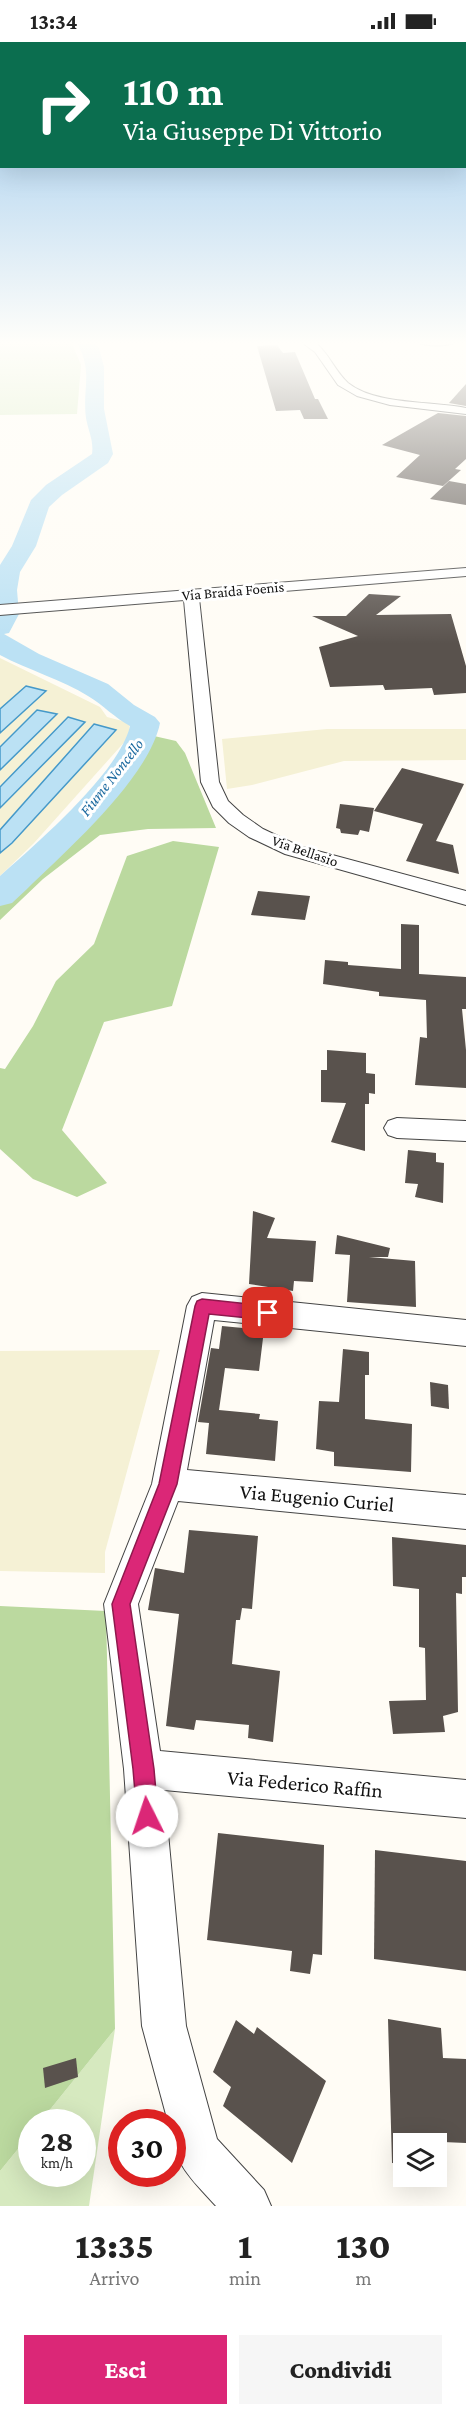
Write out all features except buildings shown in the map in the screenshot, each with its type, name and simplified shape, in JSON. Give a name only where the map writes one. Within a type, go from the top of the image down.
[{"type":"street","name":"Via Braida Foenis","points":[[0,610],[466,572]]},
{"type":"street","name":"Via Bellasio","points":[[192,595],[210,782],[220,803],[256,833],[292,850],[466,898]]},
{"type":"street","points":[[397,1128],[466,1131]]},
{"type":"street","points":[[248,2206],[198,2152],[164,2026],[143,1769],[121,1604],[168,1484],[202,1306],[466,1333]]},
{"type":"street","name":"Via Eugenio Curiel","points":[[168,1484],[466,1512]]},
{"type":"street","name":"Via Federico Raffin","points":[[143,1769],[466,1798]]},
{"type":"shaded area","points":[[0,658],[100,707],[107,717],[130,723],[128,738],[34,843],[0,876]]},
{"type":"shaded area","points":[[327,729],[466,729],[466,760],[344,761],[252,785],[227,789],[222,739]]},
{"type":"shaded area","points":[[160,1350],[105,1552],[105,1573],[0,1571],[0,1351]]},
{"type":"green space","points":[[154,736],[176,741],[185,753],[216,828],[148,829],[100,835],[43,879],[0,920],[0,895],[72,826],[132,756],[141,741]]},
{"type":"green space","points":[[173,841],[219,847],[172,1006],[104,1022],[62,1130],[107,1183],[77,1197],[33,1179],[0,1149],[0,1068],[5,1069],[33,1026],[56,981],[94,944],[127,856]]},
{"type":"green space","points":[[0,1606],[106,1611],[115,2029],[50,2109],[18,2109],[18,2149],[0,2171]]},
{"type":"green space","points":[[115,2029],[96,2158],[96,2109],[50,2109]]},
{"type":"green space","points":[[18,2149],[18,2187],[92,2187],[89,2206],[0,2206],[0,2171]]},
{"type":"water","points":[[26,686],[46,691],[0,733],[0,709]]},
{"type":"water","points":[[37,710],[57,714],[0,770],[0,747]]},
{"type":"water","points":[[68,717],[85,722],[0,808],[0,787]]},
{"type":"water","points":[[94,724],[116,730],[12,843],[0,853],[0,830]]},
{"type":"waterway","name":"Fiume Noncello","points":[[0,627],[6,614],[5,590],[8,572],[24,546],[39,505],[54,490],[101,459],[102,442]]},
{"type":"waterway","name":"Fiume Noncello","points":[[0,641],[29,660],[98,690],[124,711],[145,723],[142,739],[109,785],[60,838],[0,895]]},
{"type":"route","points":[[147,1816],[121,1604],[168,1484],[202,1306],[268,1313]]}]
